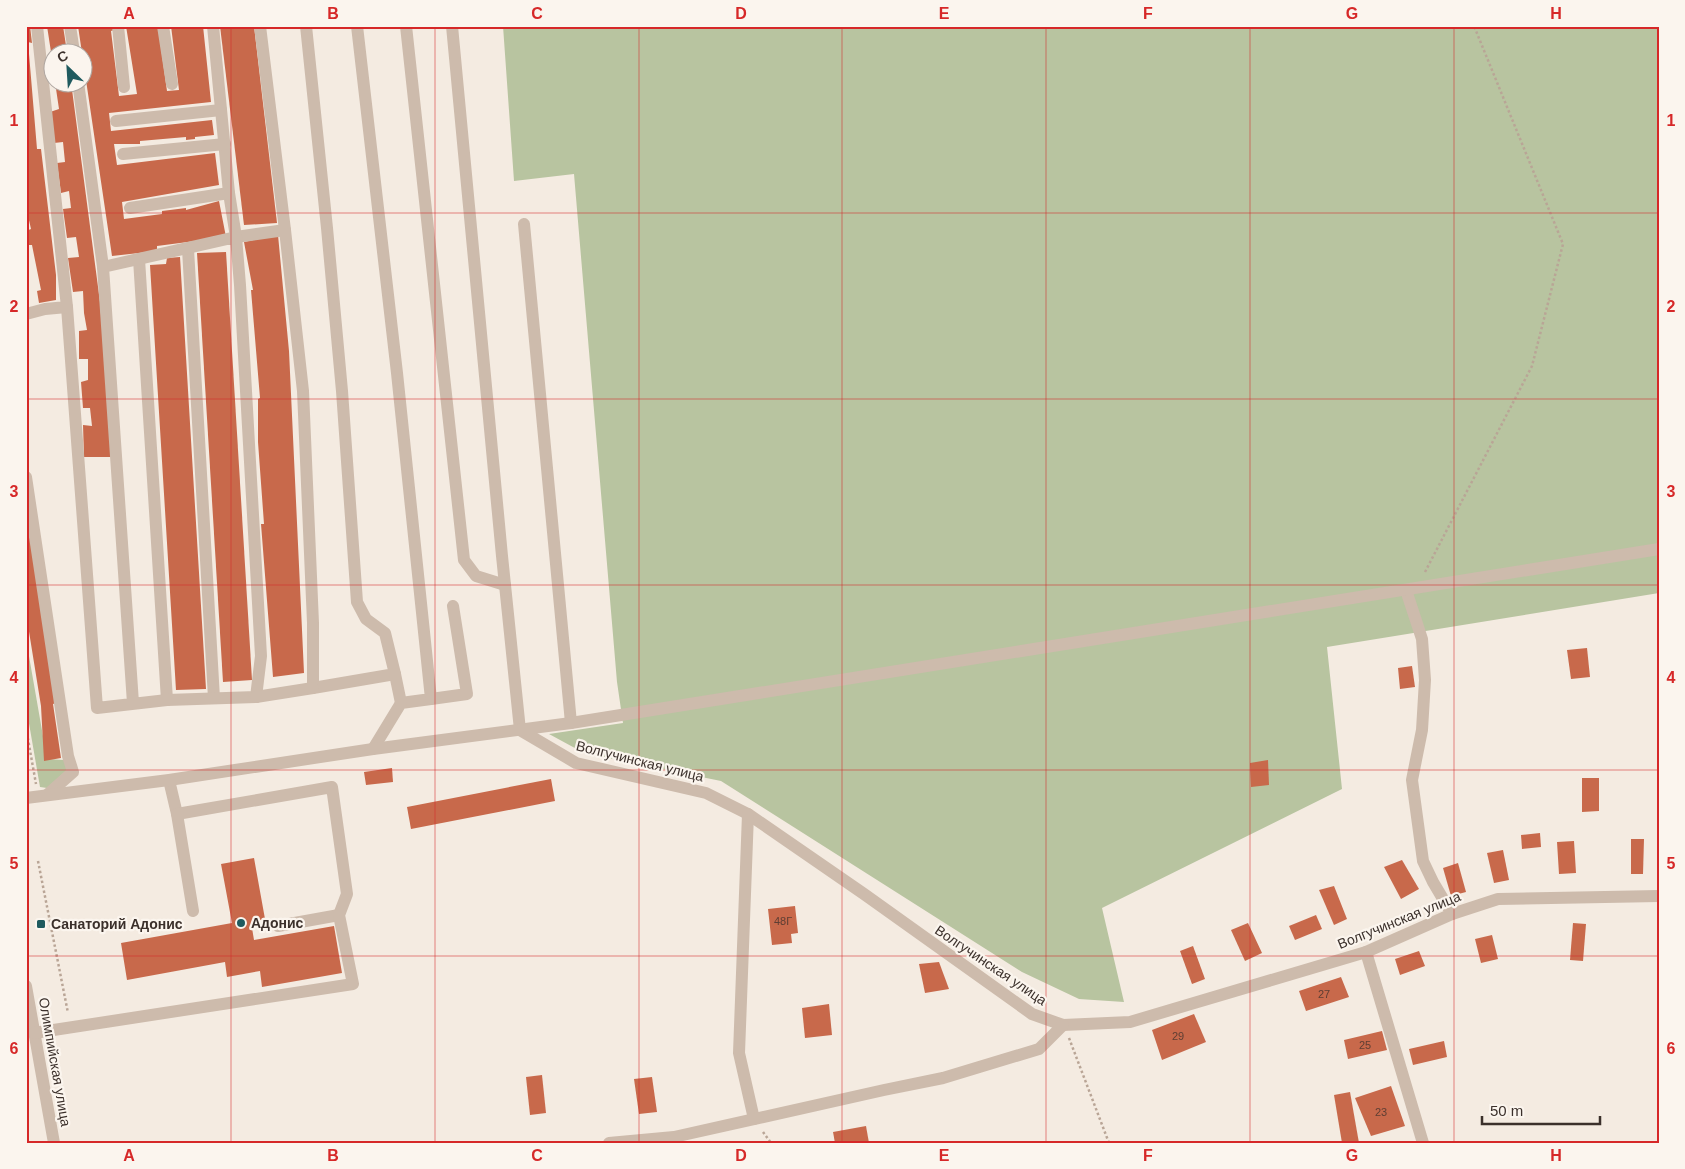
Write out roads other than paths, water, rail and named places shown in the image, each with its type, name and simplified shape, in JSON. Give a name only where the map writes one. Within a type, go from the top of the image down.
[{"type":"street","points":[[37,26],[67,307],[97,708],[167,700],[256,697],[395,674]]},
{"type":"street","points":[[70,26],[72,42]]},
{"type":"street","points":[[118,26],[124,88]]},
{"type":"street","points":[[163,26],[172,84]]},
{"type":"street","points":[[213,26],[240,284],[261,656],[256,697]]},
{"type":"street","points":[[260,26],[303,391],[313,623],[313,688]]},
{"type":"street","points":[[306,26],[331,267],[357,602],[366,618],[385,633],[401,703],[373,749]]},
{"type":"street","points":[[357,26],[397,373],[431,699]]},
{"type":"street","points":[[406,26],[464,560],[476,576],[505,585]]},
{"type":"street","points":[[452,26],[520,730]]},
{"type":"street","points":[[79,92],[104,268],[134,703]]},
{"type":"street","points":[[116,121],[222,110]]},
{"type":"street","points":[[122,154],[225,144]]},
{"type":"street","points":[[130,208],[229,193]]},
{"type":"street","points":[[524,224],[571,723]]},
{"type":"street","points":[[104,268],[188,248],[285,230]]},
{"type":"street","points":[[188,248],[214,698]]},
{"type":"street","points":[[139,260],[167,700]]},
{"type":"street","points":[[26,314],[45,309],[67,307]]},
{"type":"street","points":[[26,477],[68,756],[73,772],[37,796]]},
{"type":"street","points":[[37,796],[169,780],[373,749],[571,723],[1659,549]]},
{"type":"street","points":[[1412,589],[1422,639],[1425,680],[1422,730],[1412,780],[1423,861],[1452,914]]},
{"type":"street","points":[[401,703],[467,694],[453,606]]},
{"type":"street","name":"Волгучинская улица","points":[[520,730],[576,763],[706,793],[748,814],[1032,1014],[1064,1025],[1130,1022],[1366,952],[1452,914],[1498,899],[1659,896]]},
{"type":"street","points":[[169,780],[177,814],[193,911]]},
{"type":"street","points":[[34,1032],[353,984],[339,915],[347,894],[332,787],[177,814]]},
{"type":"street","points":[[748,814],[739,1053],[754,1119]]},
{"type":"street","points":[[278,926],[339,915]]},
{"type":"street","points":[[1366,952],[1422,1143]]},
{"type":"street","name":"Олимпийская улица","points":[[26,986],[54,1143]]},
{"type":"street","points":[[608,1143],[674,1136],[943,1078],[1040,1049],[1064,1025]]},
{"type":"place","name":"Адонис","points":[[241,923]]},
{"type":"place","name":"Санаторий Адонис","points":[[41,924]]}]
